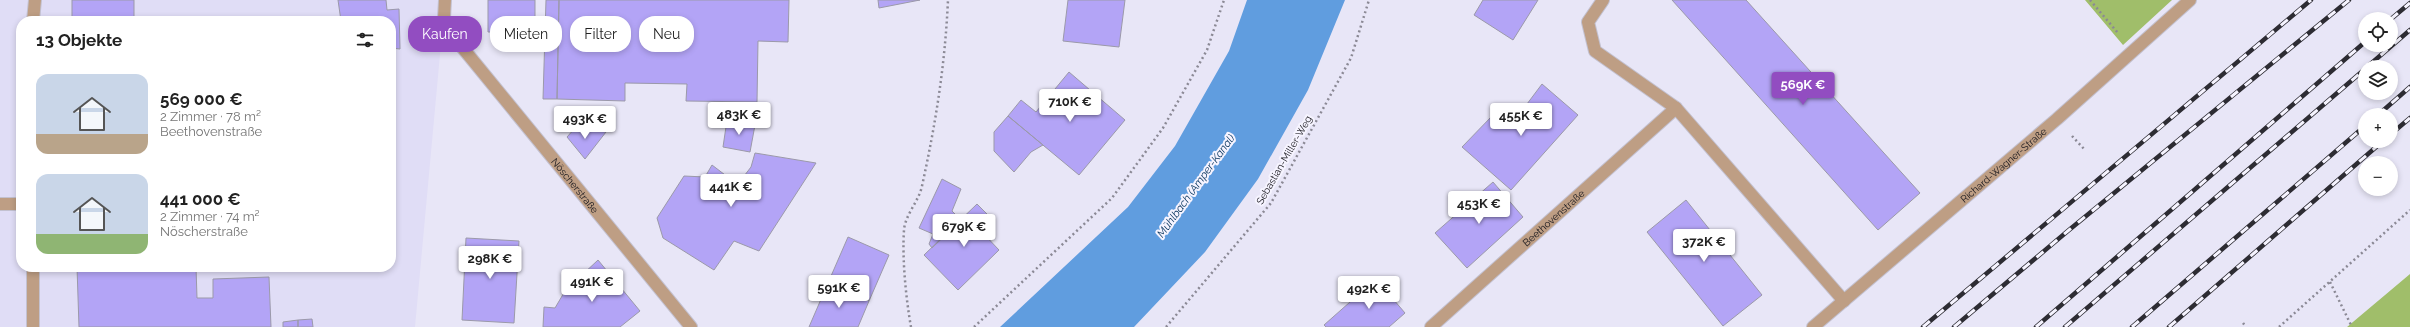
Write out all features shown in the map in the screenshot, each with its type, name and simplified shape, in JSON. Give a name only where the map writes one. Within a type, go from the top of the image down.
[{"type":"street","points":[[33,16],[35,0]]},
{"type":"street","name":"Nöscherstraße","points":[[445,0],[444,18],[457,41],[691,327]]},
{"type":"street","points":[[1603,0],[1588,22],[1595,51],[1676,108],[1844,302]]},
{"type":"street","name":"Richard-Wagner-Straße","points":[[1813,327],[1844,302],[2190,0]]},
{"type":"street","name":"Beethovenstraße","points":[[1431,327],[1676,108]]},
{"type":"street","points":[[0,204],[16,204]]},
{"type":"street","points":[[33,272],[33,327]]},
{"type":"path","points":[[911,327],[908,306],[904,229],[922,189],[938,112],[946,48],[948,0]]},
{"type":"path","points":[[974,327],[1112,198],[1167,122],[1207,50],[1224,0]]},
{"type":"path","name":"Sebastian-Miller-Weg","points":[[1166,327],[1271,203],[1351,58],[1369,0]]},
{"type":"path","points":[[2090,0],[2133,50]]},
{"type":"path","points":[[2279,327],[2410,210]]},
{"type":"path","points":[[2330,282],[2352,327]]},
{"type":"path","points":[[2243,323],[2246,327]]},
{"type":"shaded area","points":[[0,0],[445,0],[444,16],[408,16],[408,52],[440,52],[415,327],[0,327]]},
{"type":"green space","points":[[2085,0],[2172,0],[2123,45]]},
{"type":"green space","points":[[2410,274],[2410,327],[2347,327]]},
{"type":"water","name":"Mühlbach (Amper-Kanal)","points":[[1247,0],[1345,0],[1308,90],[1258,179],[1205,252],[1134,327],[1000,327],[1128,207],[1175,146],[1229,51]]},
{"type":"building","points":[[72,0],[134,0],[134,16],[72,16]]},
{"type":"building","points":[[338,0],[386,0],[387,10],[399,9],[400,49],[396,49],[396,16],[340,16]]},
{"type":"building","points":[[488,0],[535,0],[535,16],[490,16],[490,32],[488,32]]},
{"type":"building","points":[[546,0],[559,0],[559,16],[546,16]]},
{"type":"building","points":[[559,0],[789,0],[788,42],[758,41],[757,102],[686,101],[687,84],[625,83],[625,101],[557,99],[558,52],[562,52],[562,16],[559,16]]},
{"type":"building","points":[[878,0],[920,0],[879,8]]},
{"type":"building","points":[[1068,0],[1125,0],[1119,47],[1063,41]]},
{"type":"building","points":[[1483,0],[1538,0],[1513,40],[1474,15]]},
{"type":"building","points":[[1672,0],[1746,0],[1920,193],[1878,230]]},
{"type":"building","points":[[544,52],[558,52],[557,99],[543,99]]},
{"type":"building","points":[[1069,72],[1125,120],[1079,175],[1008,116],[1021,100],[1036,112]]},
{"type":"building","points":[[1542,84],[1578,115],[1511,190],[1462,147],[1493,115],[1509,128]]},
{"type":"building","points":[[1008,116],[1043,145],[1031,152],[1014,172],[994,151],[994,132]]},
{"type":"building","points":[[727,120],[755,125],[750,152],[723,147]]},
{"type":"building","points":[[575,128],[606,132],[585,159],[567,137]]},
{"type":"building","points":[[755,153],[816,163],[759,251],[734,241],[714,270],[663,238],[657,218],[684,176],[705,177],[712,165],[733,181],[741,180],[751,167]]},
{"type":"building","points":[[942,179],[961,189],[952,211],[961,220],[932,248],[929,244],[933,234],[919,228]]},
{"type":"building","points":[[1493,182],[1523,217],[1467,268],[1435,233]]},
{"type":"building","points":[[1686,200],[1762,295],[1723,326],[1647,232]]},
{"type":"building","points":[[977,204],[993,220],[981,231],[999,250],[958,290],[924,255]]},
{"type":"building","points":[[848,237],[889,255],[869,301],[828,283]]},
{"type":"building","points":[[466,238],[519,241],[514,323],[462,320]]},
{"type":"building","points":[[598,260],[640,311],[620,327],[543,327],[544,307],[555,308],[565,291]]},
{"type":"building","points":[[77,272],[196,272],[197,298],[213,298],[213,279],[269,277],[271,327],[79,327]]},
{"type":"building","points":[[1376,279],[1405,313],[1389,327],[1326,327],[1324,325]]},
{"type":"building","points":[[828,283],[869,301],[858,327],[809,327]]},
{"type":"building","points":[[312,319],[313,327],[298,327],[298,320]]},
{"type":"building","points":[[298,320],[298,327],[283,327],[283,322]]},
{"type":"railway","points":[[1923,327],[2311,0]]},
{"type":"railway","points":[[1954,327],[2069,230],[2349,0]]},
{"type":"railway","points":[[2398,13],[2410,3]]},
{"type":"railway","points":[[2375,60],[2410,30]]},
{"type":"railway","points":[[2036,327],[2358,48]]},
{"type":"railway","points":[[2065,327],[2358,75]]},
{"type":"railway","points":[[2386,108],[2410,87]]},
{"type":"railway","points":[[2398,128],[2410,118]]},
{"type":"railway","points":[[2132,327],[2358,132]]},
{"type":"railway","points":[[2169,327],[2375,148]]}]
